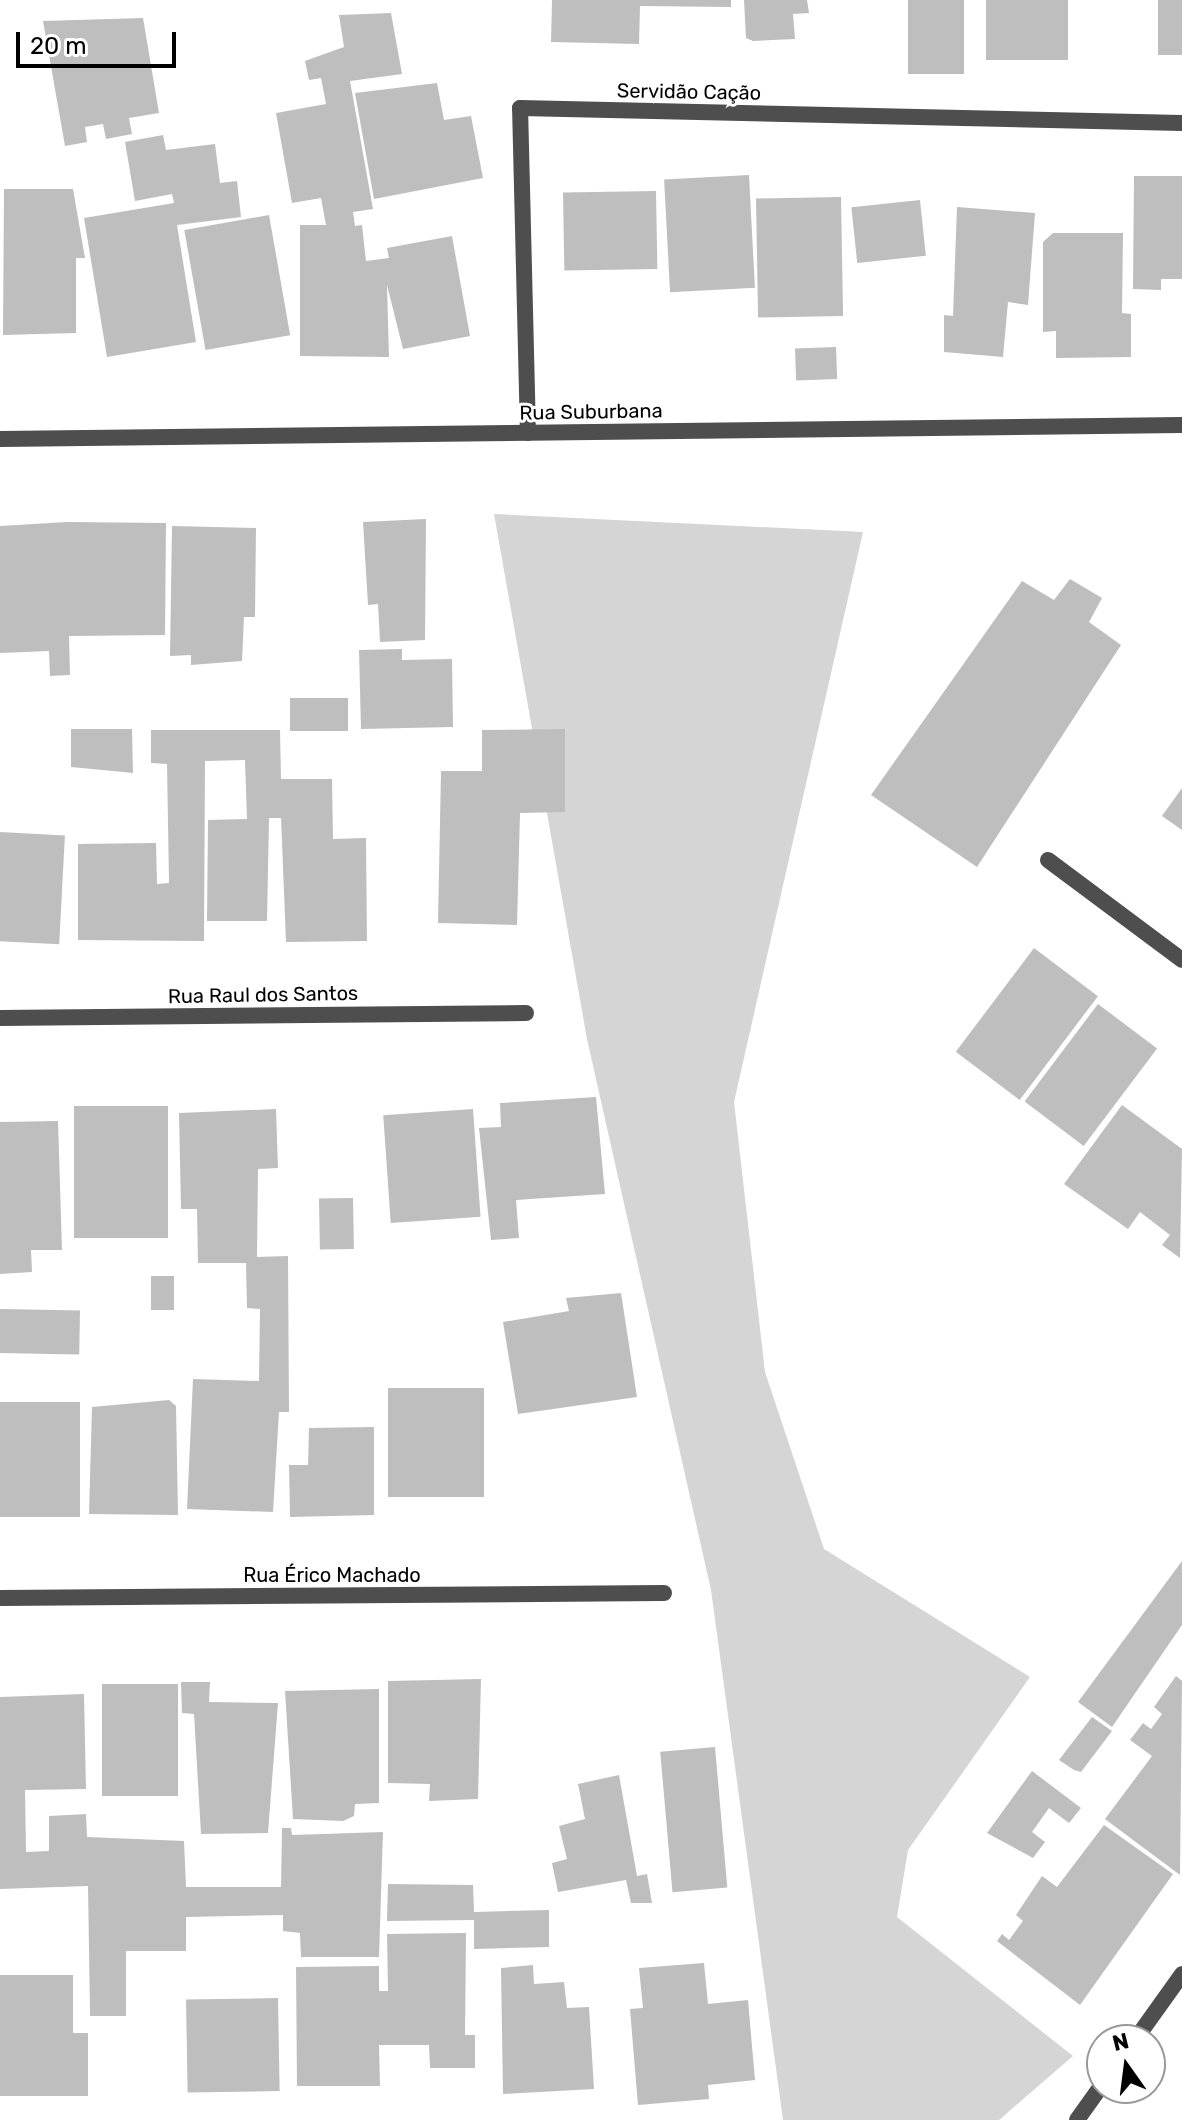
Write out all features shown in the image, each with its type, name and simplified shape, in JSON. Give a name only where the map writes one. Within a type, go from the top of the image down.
[{"type":"street","name":"Servidão Cação","points":[[528,433],[520,108],[1182,123]]},
{"type":"street","name":"Rua Suburbana","points":[[0,439],[1182,425]]},
{"type":"street","points":[[1048,860],[1182,960]]},
{"type":"street","name":"Rua Raul dos Santos","points":[[0,1018],[526,1013]]},
{"type":"street","name":"Rua Érico Machado","points":[[0,1598],[664,1593]]},
{"type":"street","points":[[1146,2024],[1182,1974]]},
{"type":"shaded area","points":[[494,514],[863,532],[734,1102],[765,1372],[824,1549],[1030,1677],[908,1850],[897,1917],[1073,2056],[999,2120],[783,2120],[711,1590],[587,1039]]},
{"type":"building","points":[[552,0],[731,0],[731,7],[640,6],[639,44],[551,42]]},
{"type":"building","points":[[744,0],[807,0],[809,13],[793,14],[795,39],[753,41],[746,38]]},
{"type":"building","points":[[908,0],[964,0],[964,74],[908,74]]},
{"type":"building","points":[[986,0],[1068,0],[1068,60],[986,60]]},
{"type":"building","points":[[1158,0],[1182,0],[1182,55],[1158,55]]},
{"type":"building","points":[[391,13],[402,74],[350,81],[373,209],[353,212],[355,226],[362,225],[366,261],[389,258],[387,248],[452,236],[470,336],[403,349],[387,285],[389,357],[300,356],[300,225],[326,225],[321,198],[292,203],[276,113],[326,104],[321,78],[309,80],[305,61],[344,47],[339,15]]},
{"type":"building","points":[[143,18],[159,113],[129,118],[132,134],[106,139],[103,124],[85,127],[87,142],[65,146],[43,21]]},
{"type":"building","points":[[437,83],[444,120],[471,116],[483,178],[374,199],[355,93]]},
{"type":"building","points":[[163,135],[166,150],[215,144],[220,183],[237,181],[241,217],[177,225],[196,342],[107,357],[84,218],[174,203],[172,194],[135,201],[125,142]]},
{"type":"building","points":[[749,175],[755,288],[670,292],[664,179]]},
{"type":"building","points":[[1134,176],[1182,176],[1182,279],[1161,279],[1161,290],[1133,289]]},
{"type":"building","points":[[4,189],[73,189],[85,258],[76,258],[76,333],[3,335]]},
{"type":"building","points":[[656,191],[657,269],[564,271],[563,193]]},
{"type":"building","points":[[841,197],[843,316],[758,317],[756,198]]},
{"type":"building","points":[[920,200],[926,256],[857,263],[851,207]]},
{"type":"building","points":[[957,207],[1035,213],[1028,305],[1008,302],[1003,357],[944,352],[944,315],[953,316]]},
{"type":"building","points":[[269,215],[290,335],[205,350],[184,230]]},
{"type":"building","points":[[1053,233],[1123,233],[1122,313],[1131,314],[1131,357],[1056,358],[1056,331],[1043,332],[1043,242]]},
{"type":"building","points":[[836,347],[837,379],[796,380],[795,348]]},
{"type":"building","points":[[426,519],[425,640],[380,642],[378,604],[368,605],[363,522]]},
{"type":"building","points":[[67,522],[166,523],[165,635],[69,636],[70,675],[50,676],[49,651],[0,653],[0,526]]},
{"type":"building","points":[[172,526],[256,528],[255,617],[244,617],[242,661],[191,665],[191,655],[170,656]]},
{"type":"building","points":[[1070,579],[1102,598],[1089,622],[1121,645],[977,867],[871,795],[1022,581],[1054,600]]},
{"type":"building","points":[[402,649],[402,660],[452,659],[453,727],[361,729],[359,650]]},
{"type":"building","points":[[290,698],[348,698],[348,731],[290,731]]},
{"type":"building","points":[[71,729],[132,729],[133,773],[71,767]]},
{"type":"building","points":[[565,729],[565,812],[520,813],[517,925],[438,923],[441,771],[482,771],[482,730]]},
{"type":"building","points":[[151,730],[280,730],[281,779],[332,779],[333,839],[366,838],[367,941],[286,942],[281,818],[269,818],[267,921],[207,921],[208,820],[247,819],[245,760],[205,761],[204,941],[78,940],[78,844],[156,843],[157,884],[169,883],[167,764],[151,763]]},
{"type":"building","points":[[1182,788],[1182,830],[1162,816]]},
{"type":"building","points":[[0,832],[65,835],[59,944],[0,941]]},
{"type":"building","points":[[1034,948],[1098,996],[1020,1100],[956,1052]]},
{"type":"building","points":[[1098,1004],[1157,1049],[1084,1146],[1025,1101]]},
{"type":"building","points":[[596,1097],[605,1194],[516,1200],[519,1238],[491,1240],[479,1128],[501,1127],[500,1103]]},
{"type":"building","points":[[1122,1105],[1182,1149],[1180,1258],[1162,1245],[1170,1235],[1140,1212],[1128,1229],[1064,1184]]},
{"type":"building","points":[[74,1106],[168,1106],[168,1238],[74,1238]]},
{"type":"building","points":[[276,1109],[278,1168],[258,1169],[257,1257],[288,1256],[289,1412],[279,1412],[273,1512],[187,1509],[193,1379],[259,1381],[260,1309],[247,1308],[246,1263],[198,1263],[197,1209],[181,1209],[179,1113]]},
{"type":"building","points":[[473,1109],[481,1217],[391,1223],[383,1115]]},
{"type":"building","points":[[58,1121],[62,1250],[31,1250],[32,1272],[0,1274],[0,1122]]},
{"type":"building","points":[[353,1198],[354,1249],[320,1250],[319,1199]]},
{"type":"building","points":[[151,1276],[174,1276],[174,1310],[151,1310]]},
{"type":"building","points":[[621,1293],[637,1397],[518,1414],[503,1322],[569,1311],[566,1298]]},
{"type":"building","points":[[0,1309],[80,1310],[79,1354],[0,1353]]},
{"type":"building","points":[[388,1388],[484,1388],[484,1497],[388,1497]]},
{"type":"building","points":[[169,1400],[176,1406],[178,1515],[89,1514],[92,1407]]},
{"type":"building","points":[[0,1402],[80,1402],[80,1517],[0,1517]]},
{"type":"building","points":[[374,1427],[374,1515],[290,1517],[289,1465],[308,1465],[309,1428]]},
{"type":"building","points":[[1182,1561],[1182,1625],[1112,1727],[1078,1702]]},
{"type":"building","points":[[1176,1676],[1182,1681],[1180,1875],[1105,1819],[1152,1756],[1130,1740],[1143,1723],[1151,1729],[1162,1714],[1154,1707]]},
{"type":"building","points":[[481,1679],[478,1799],[429,1801],[430,1784],[388,1783],[388,1681]]},
{"type":"building","points":[[181,1682],[210,1682],[209,1702],[278,1703],[268,1833],[201,1834],[194,1714],[182,1713]]},
{"type":"building","points":[[102,1684],[178,1684],[178,1796],[102,1796]]},
{"type":"building","points":[[379,1689],[379,1803],[355,1804],[354,1816],[343,1821],[293,1819],[285,1691]]},
{"type":"building","points":[[84,1694],[86,1789],[25,1790],[26,1852],[49,1851],[49,1816],[86,1814],[87,1837],[184,1841],[186,1887],[281,1887],[282,1828],[291,1828],[292,1835],[383,1832],[379,1957],[301,1957],[300,1933],[283,1931],[283,1915],[186,1917],[186,1951],[126,1951],[126,2016],[90,2016],[88,1886],[0,1889],[0,1697]]},
{"type":"building","points":[[1092,1717],[1112,1731],[1081,1772],[1059,1760]]},
{"type":"building","points":[[715,1747],[727,1887],[672,1892],[660,1752]]},
{"type":"building","points":[[1032,1771],[1081,1808],[1069,1823],[1049,1808],[1032,1832],[1045,1842],[1033,1858],[987,1833]]},
{"type":"building","points":[[619,1775],[637,1876],[647,1874],[652,1903],[631,1903],[626,1880],[558,1892],[552,1863],[567,1859],[559,1826],[585,1819],[578,1784]]},
{"type":"building","points":[[1104,1825],[1173,1874],[1080,2005],[997,1941],[1002,1934],[1009,1940],[1023,1921],[1016,1915],[1042,1876],[1057,1887]]},
{"type":"building","points":[[388,1884],[473,1885],[474,1912],[549,1910],[549,1947],[474,1949],[474,1920],[387,1921]]},
{"type":"building","points":[[466,1933],[465,2035],[475,2035],[475,2068],[430,2068],[429,2045],[379,2045],[380,2086],[297,2086],[296,1967],[379,1966],[379,1991],[388,1991],[387,1934]]},
{"type":"building","points":[[704,1963],[708,2004],[748,2000],[755,2080],[708,2085],[709,2099],[638,2105],[630,2009],[643,2008],[639,1968]]},
{"type":"building","points":[[533,1965],[534,1984],[564,1982],[567,2008],[589,2007],[594,2089],[503,2094],[501,1968]]},
{"type":"building","points":[[0,1975],[73,1975],[73,2033],[88,2033],[88,2096],[0,2096]]},
{"type":"building","points":[[278,1998],[280,2091],[188,2093],[186,2000]]}]
